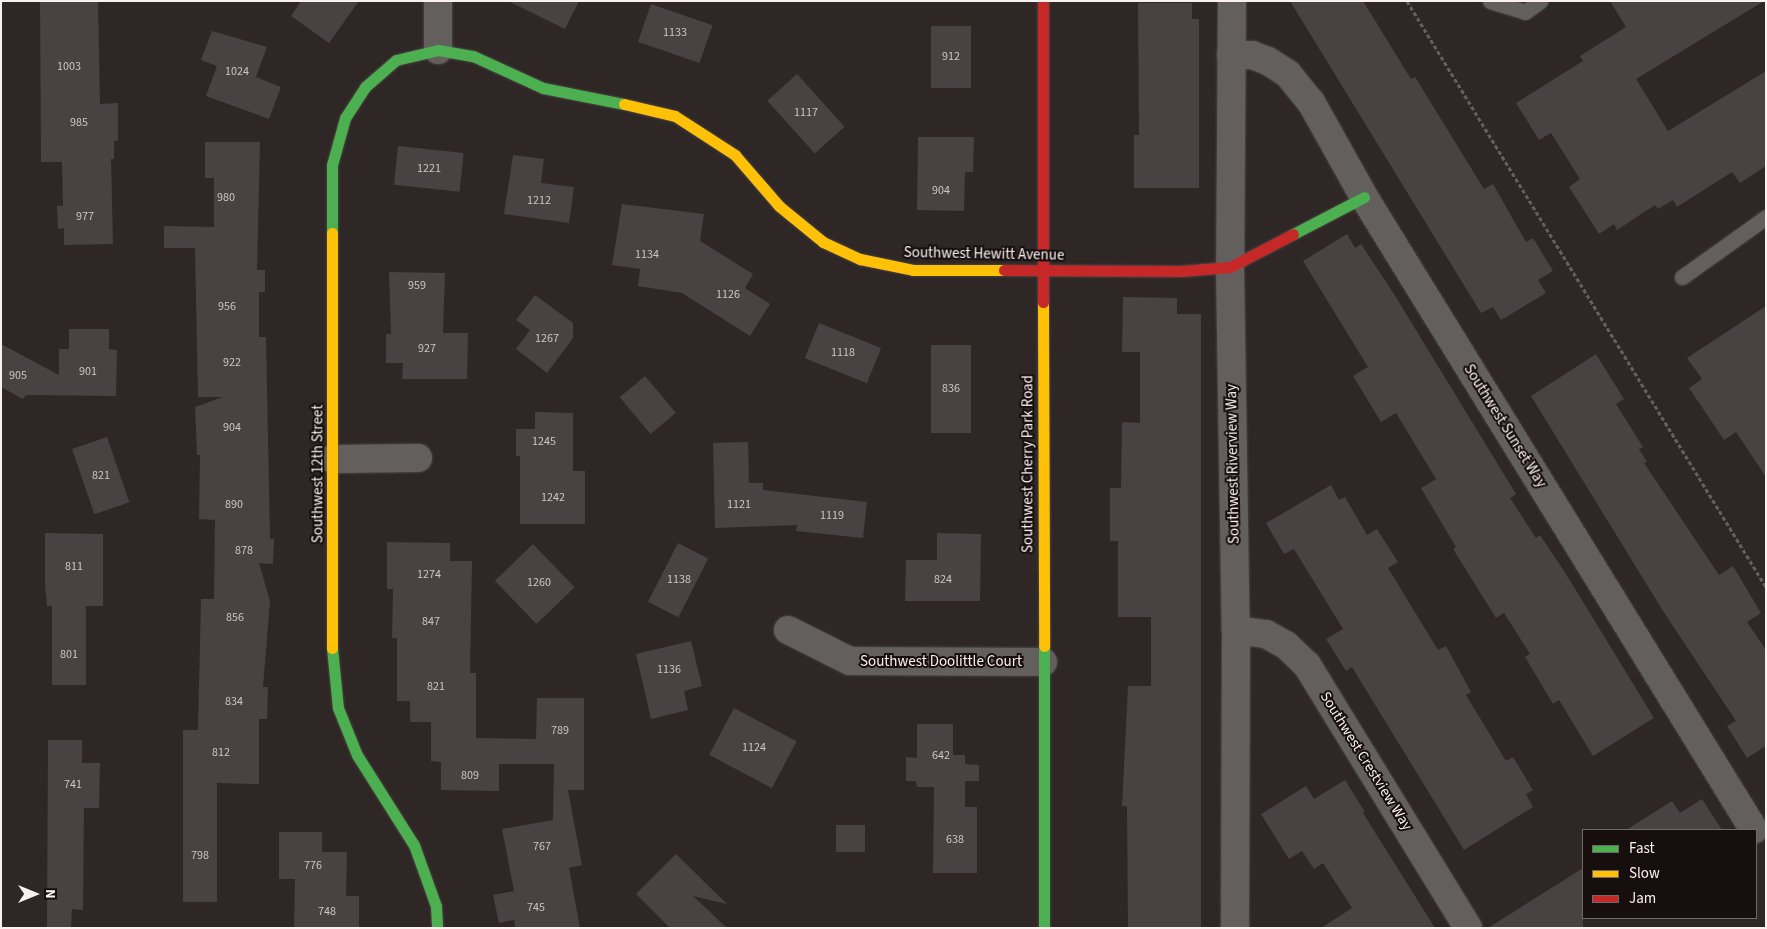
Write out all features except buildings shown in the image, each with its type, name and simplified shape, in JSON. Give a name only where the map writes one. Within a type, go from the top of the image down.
[{"type":"street","points":[[438,1],[438,50]]},
{"type":"street","name":"Southwest Cherry Park Road","points":[[1043,1],[1042,662],[1044,928]]},
{"type":"street","name":"Southwest Riverview Way","points":[[1232,1],[1230,267],[1236,630],[1235,928]]},
{"type":"street","name":"Southwest Hewitt Avenue","points":[[438,50],[473,56],[543,88],[567,95],[645,107],[675,116],[735,155],[800,226],[823,242],[860,258],[913,270],[1181,271],[1230,267],[1364,196]]},
{"type":"street","name":"Southwest 12th Street","points":[[438,50],[396,60],[365,87],[345,118],[332,165],[332,669],[338,708],[357,755],[414,845],[436,906],[438,928]]},
{"type":"street","name":"Southwest Sunset Way","points":[[1231,55],[1252,55],[1268,61],[1288,74],[1311,102],[1364,196],[1753,829]]},
{"type":"street","points":[[333,459],[418,458]]},
{"type":"street","name":"Southwest Doolittle Court","points":[[788,630],[850,661],[1042,662]]},
{"type":"street","name":"Southwest Crestview Way","points":[[1236,630],[1266,634],[1286,646],[1306,665],[1468,928]]},
{"type":"street","name":"Southwest Sunset Way","points":[[1757,835],[1766,849]]},
{"type":"lane","points":[[1490,1],[1525,12],[1540,1]]},
{"type":"lane","points":[[1682,278],[1766,217]]},
{"type":"path","points":[[1406,1],[1766,587]]},
{"type":"traffic: fast","points":[[332,233],[332,165],[345,118],[365,87],[396,60],[438,50],[473,56],[543,88],[624,104]]},
{"type":"traffic: fast","points":[[1293,234],[1364,197]]},
{"type":"traffic: fast","points":[[1044,646],[1044,928]]},
{"type":"traffic: fast","points":[[332,648],[338,708],[357,755],[414,845],[436,906],[437,928]]},
{"type":"traffic: slow","points":[[624,104],[675,116],[735,155],[779,206],[823,242],[860,259],[913,270],[1004,270]]},
{"type":"traffic: slow","points":[[332,233],[332,648]]},
{"type":"traffic: slow","points":[[1043,302],[1044,646]]},
{"type":"traffic: jam","points":[[1043,1],[1043,302]]},
{"type":"traffic: jam","points":[[1004,270],[1181,271],[1230,267],[1293,234]]}]
